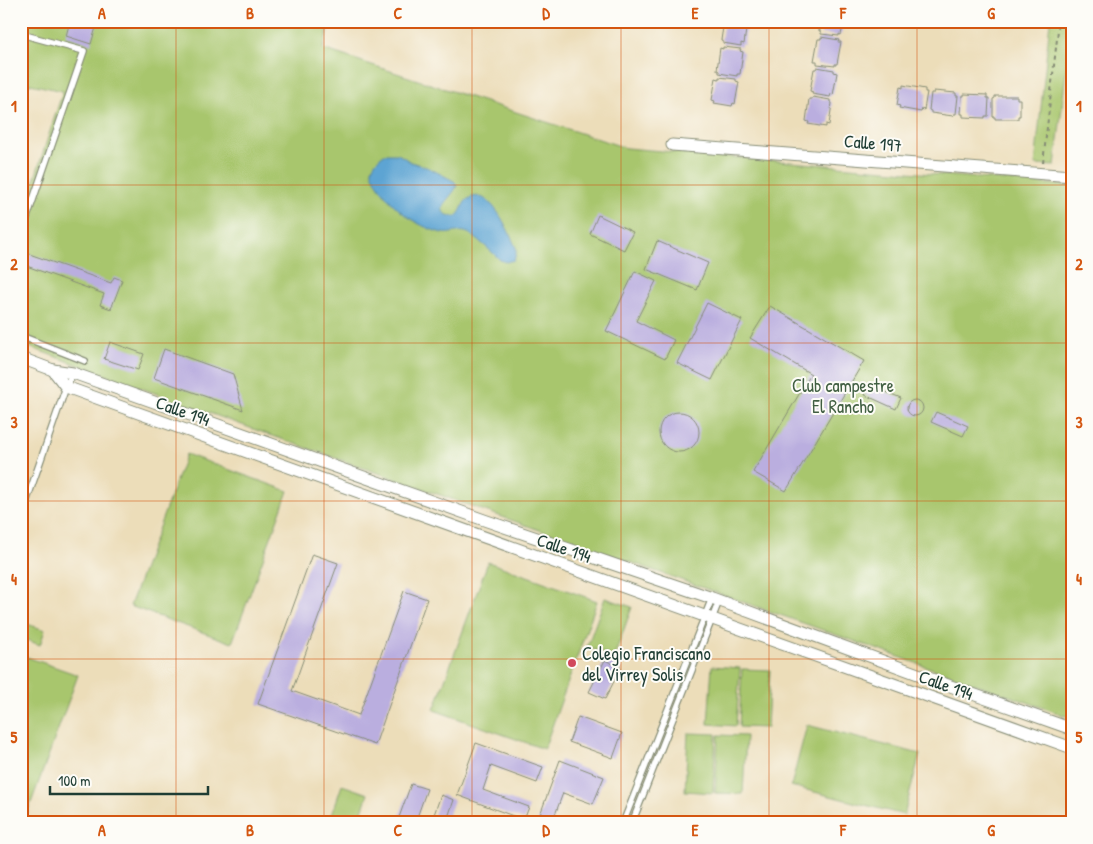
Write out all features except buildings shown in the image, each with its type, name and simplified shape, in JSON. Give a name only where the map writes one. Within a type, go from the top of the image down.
[{"type":"street","name":"Calle 197","points":[[672,145],[1072,176]]},
{"type":"street","name":"Calle 194","points":[[21,358],[53,370],[73,373],[488,521],[716,599],[1072,729]]},
{"type":"street","points":[[53,370],[66,387]]},
{"type":"street","name":"Calle 194","points":[[66,387],[460,530],[709,617],[958,709],[1072,748]]},
{"type":"lane","points":[[21,34],[84,51],[21,235]]},
{"type":"lane","points":[[21,336],[85,361]]},
{"type":"lane","points":[[21,517],[66,387],[73,373]]},
{"type":"lane","points":[[632,823],[716,599]]},
{"type":"lane","points":[[623,823],[709,617]]},
{"type":"lane","points":[[958,709],[964,691]]},
{"type":"path","points":[[1042,169],[1060,21]]},
{"type":"green space","name":"Club campestre El Rancho","points":[[21,21],[330,21],[323,49],[626,148],[1072,186],[1072,718],[253,429],[21,344],[21,221],[63,91],[21,82]]},
{"type":"green space","points":[[1050,21],[1072,21],[1055,166],[1035,165]]},
{"type":"green space","points":[[186,454],[288,491],[232,643],[130,606]]},
{"type":"green space","points":[[488,562],[597,601],[544,749],[434,710]]},
{"type":"green space","points":[[605,598],[632,607],[614,657],[587,647]]},
{"type":"green space","points":[[21,622],[45,630],[40,645],[21,638]]},
{"type":"green space","points":[[21,655],[78,675],[27,814],[21,812]]},
{"type":"green space","points":[[712,666],[740,668],[736,726],[708,724]]},
{"type":"green space","points":[[742,669],[770,670],[767,728],[739,727]]},
{"type":"green space","points":[[807,725],[920,754],[904,815],[791,786]]},
{"type":"green space","points":[[688,733],[716,734],[713,793],[685,791]]},
{"type":"green space","points":[[718,735],[746,736],[743,794],[715,793]]},
{"type":"green space","points":[[342,785],[368,794],[358,823],[329,823]]},
{"type":"water","points":[[384,154],[398,154],[411,162],[429,168],[454,181],[457,185],[443,208],[447,215],[455,217],[468,199],[476,196],[484,198],[498,213],[509,232],[516,248],[514,260],[506,262],[500,260],[468,233],[442,233],[422,226],[397,208],[383,192],[373,174],[374,164]]},
{"type":"place","name":"Colegio Franciscano del Virrey Solis","points":[[572,663]]}]
